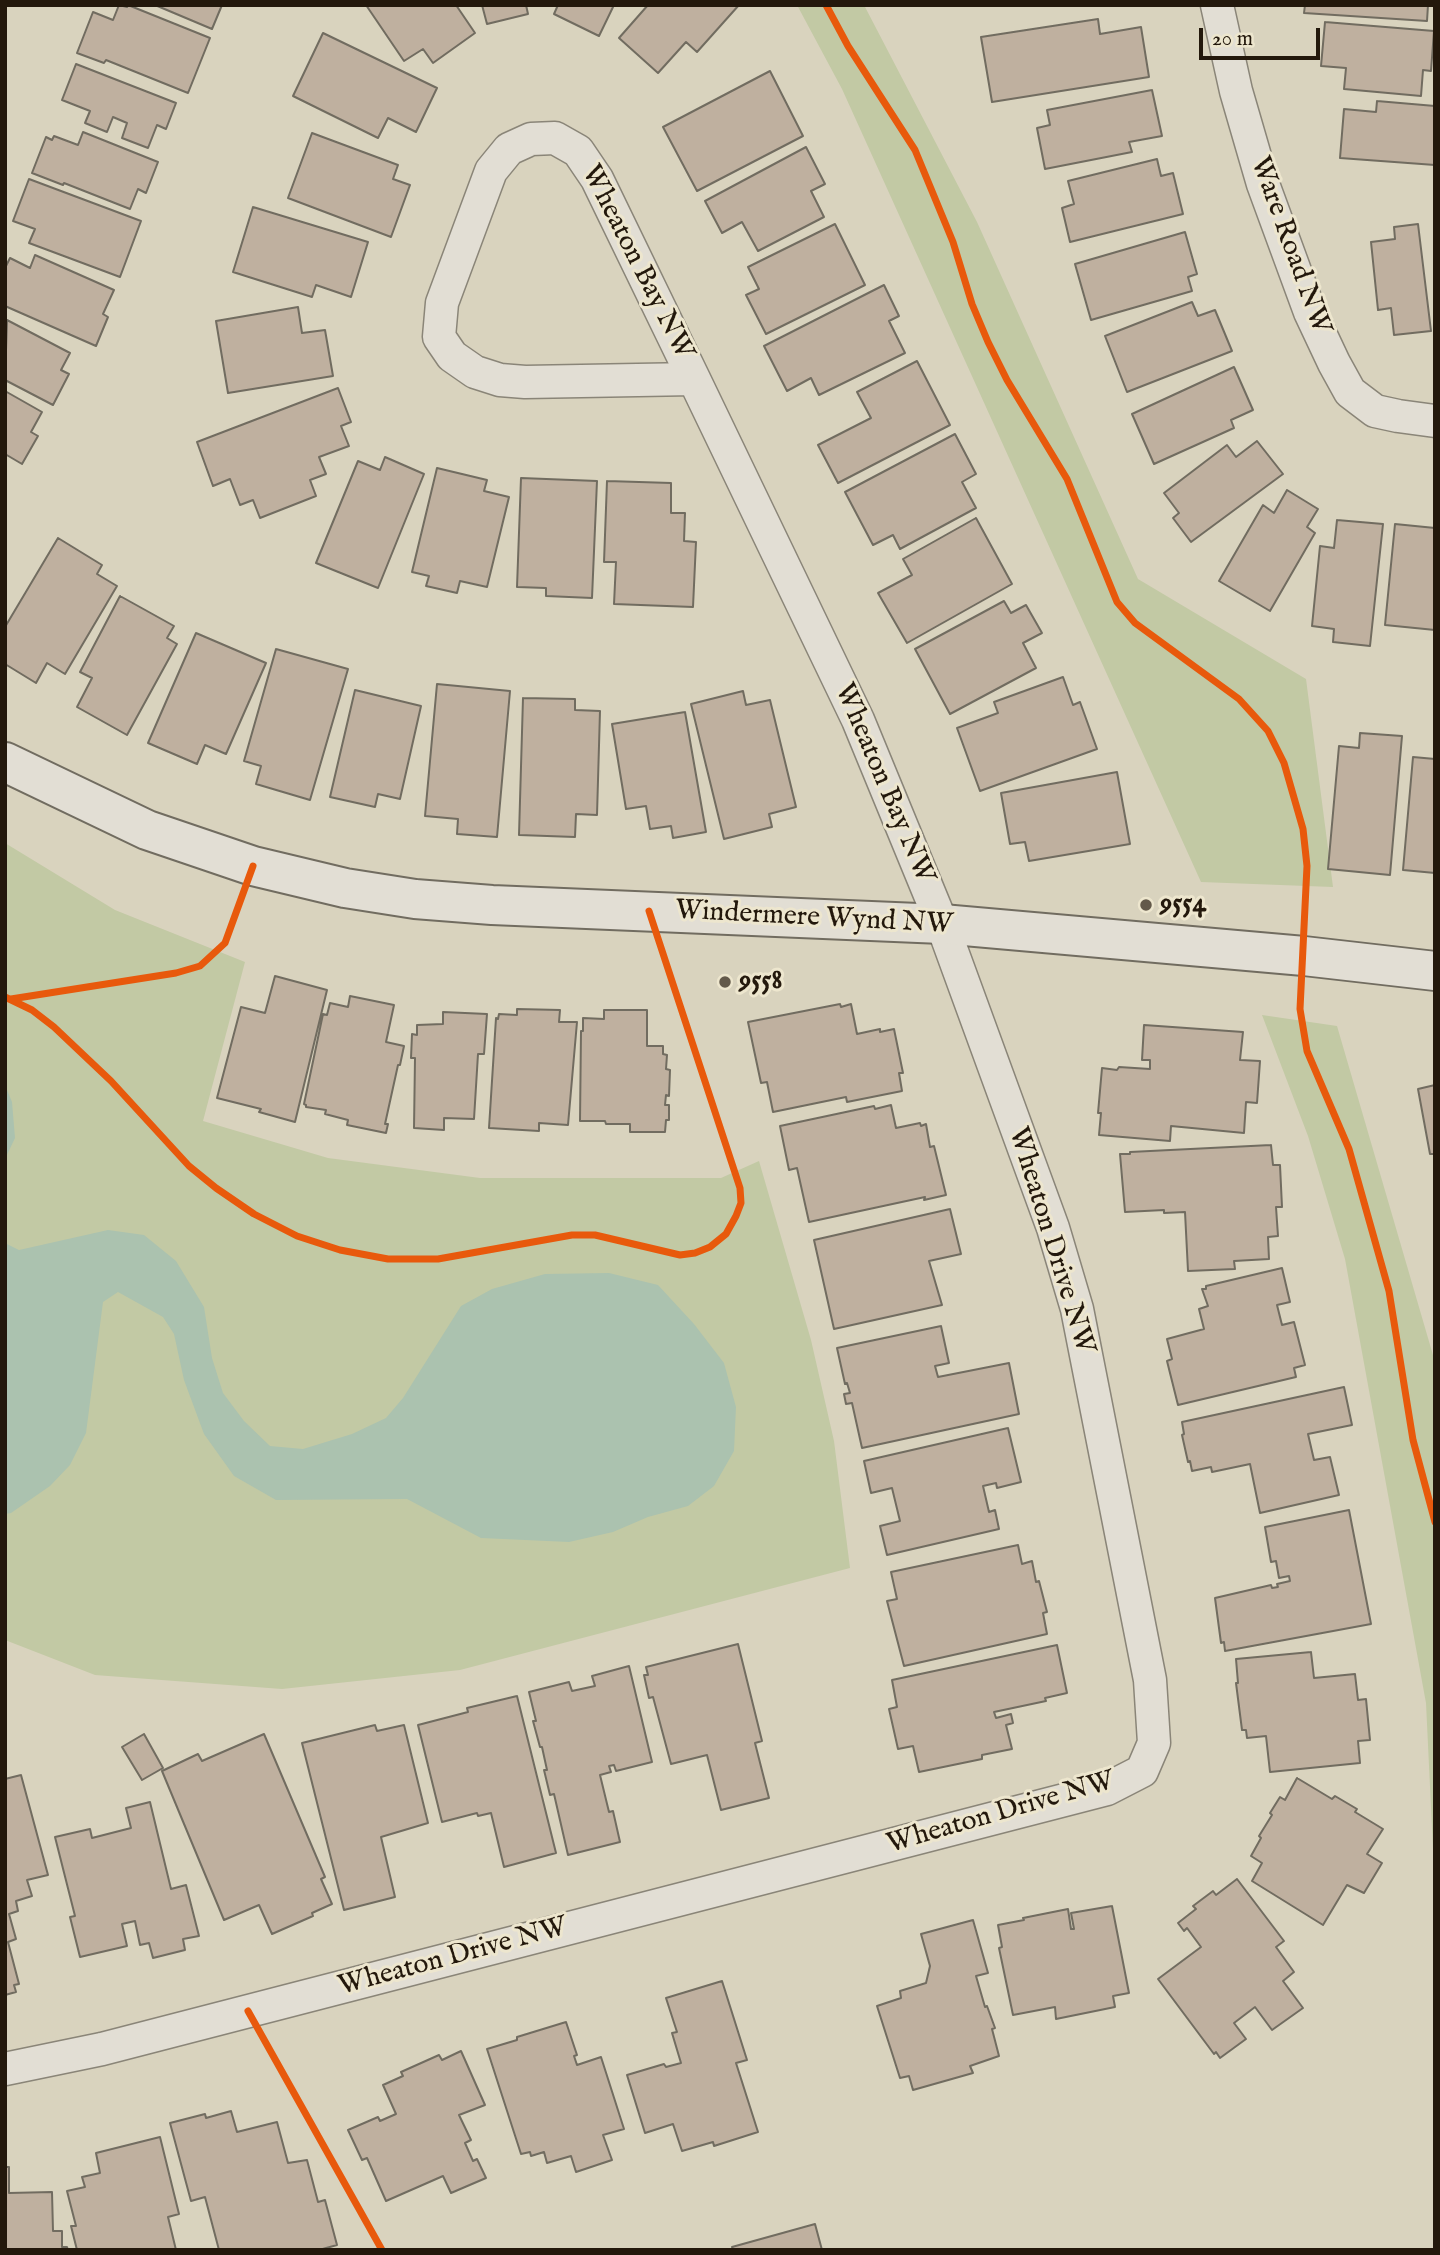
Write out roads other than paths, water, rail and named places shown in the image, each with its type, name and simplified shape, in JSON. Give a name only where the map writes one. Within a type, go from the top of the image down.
[{"type":"street","name":"Ware Road NW","points":[[1217,5],[1236,91],[1263,184],[1310,312],[1334,363],[1350,392],[1375,411],[1435,421]]},
{"type":"street","name":"Wheaton Bay NW","points":[[694,379],[525,382],[500,380],[475,372],[452,356],[439,337],[442,303],[491,171],[509,149],[531,139],[555,138],[578,151],[597,179],[694,379],[858,720],[942,924]]},
{"type":"street","name":"Windermere Wynd NW","points":[[5,762],[147,830],[253,866],[345,888],[415,899],[492,905],[942,924],[1304,956],[1435,971]]},
{"type":"street","name":"Wheaton Drive NW","points":[[5,2069],[116,2046],[1107,1789],[1142,1771],[1154,1743],[1150,1680],[1077,1309],[1052,1228],[942,924]]},
{"type":"place","name":"9554","points":[[1146,905]]},
{"type":"place","name":"9558","points":[[725,982]]}]
